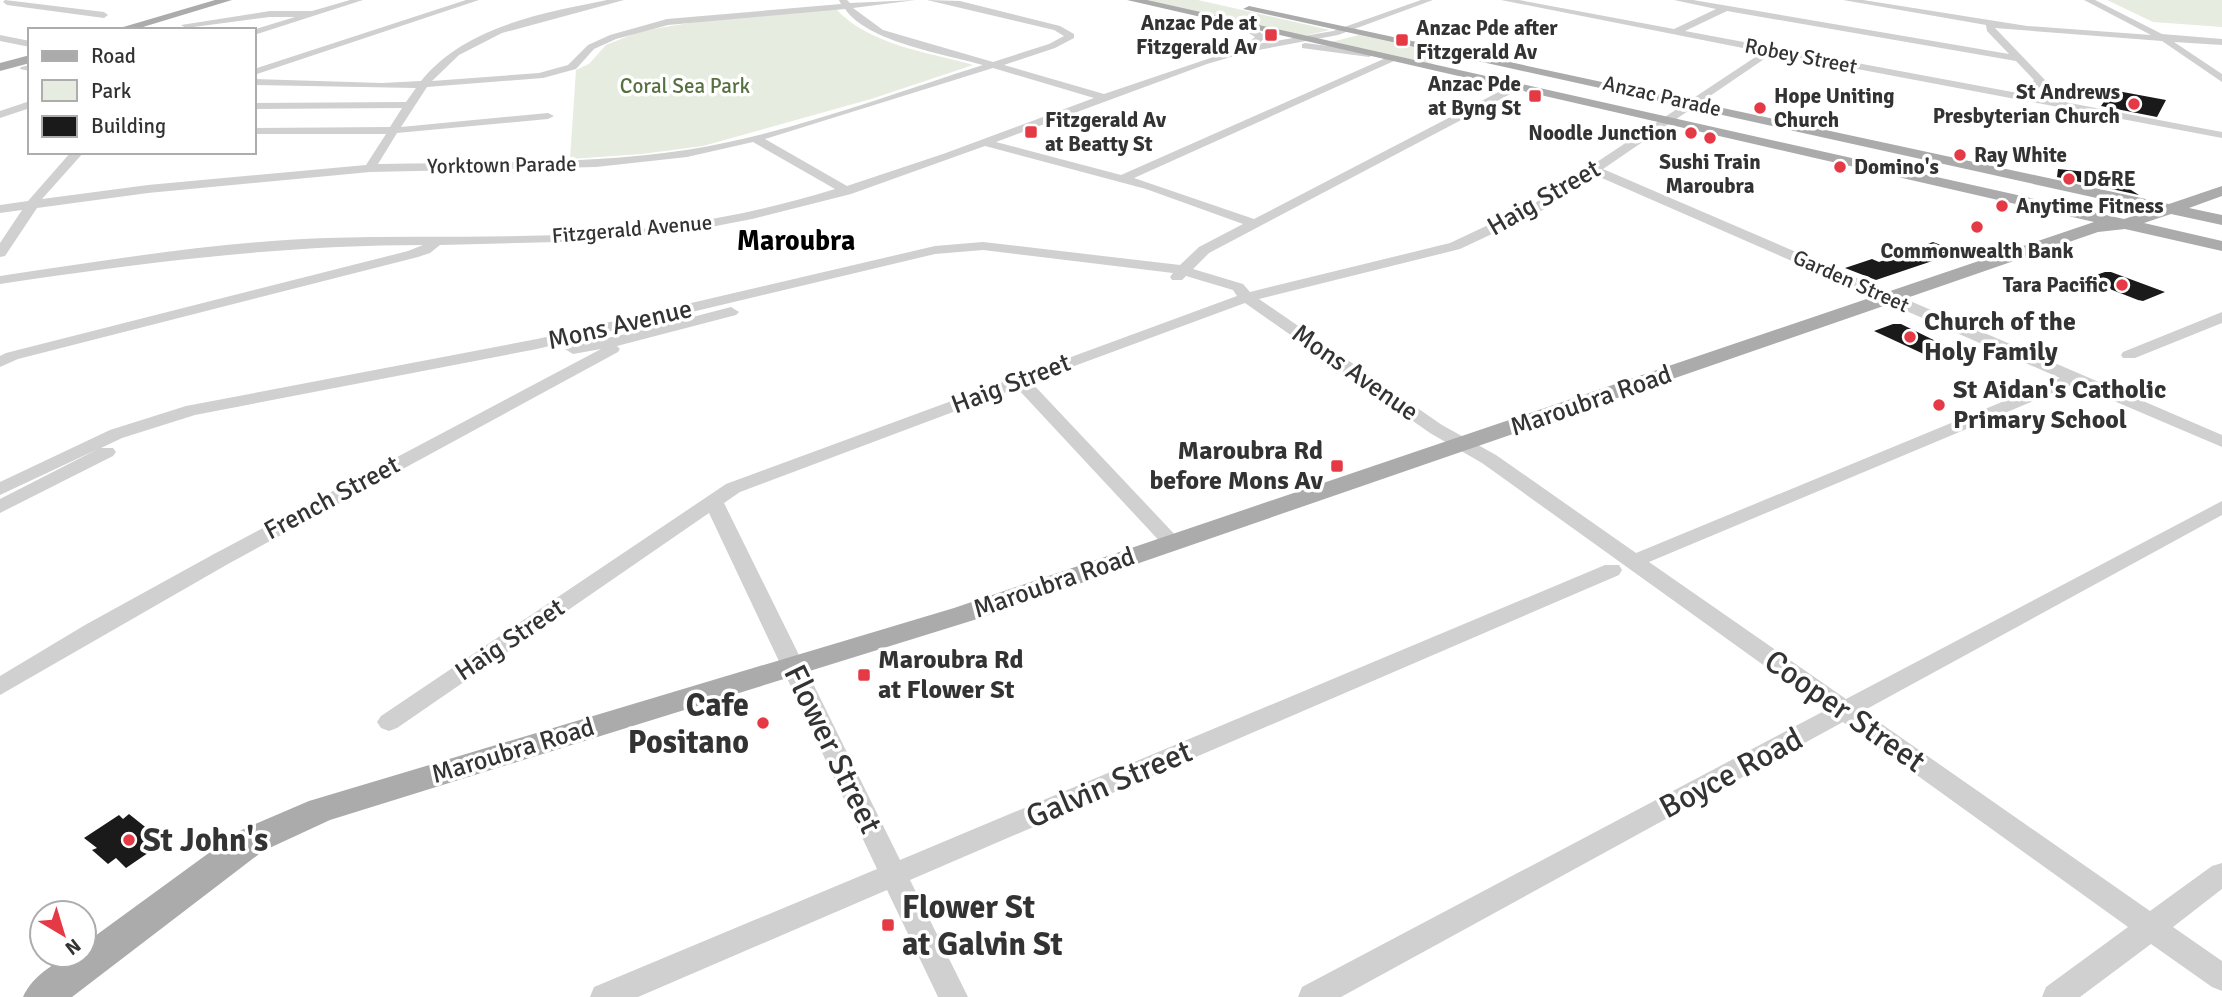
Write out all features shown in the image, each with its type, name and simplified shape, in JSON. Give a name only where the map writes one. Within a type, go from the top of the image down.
[{"type":"main road","points":[[126,28],[227,0]]},
{"type":"main road","points":[[143,28],[244,0]]},
{"type":"main road","name":"Anzac Parade","points":[[1132,0],[2102,222]]},
{"type":"main road","name":"Anzac Parade","points":[[1232,6],[2222,220]]},
{"type":"main road","points":[[0,62],[28,62]]},
{"type":"main road","points":[[0,67],[28,62]]},
{"type":"main road","name":"Maroubra Road","points":[[42,997],[224,860],[285,824],[355,799],[964,614],[1889,298],[2222,178]]},
{"type":"main road","name":"Maroubra Road","points":[[2102,222],[2126,224],[2222,191]]},
{"type":"main road","points":[[2126,224],[2222,246]]},
{"type":"street","points":[[256,31],[359,0]]},
{"type":"street","points":[[256,71],[475,0]]},
{"type":"street","points":[[370,167],[425,84],[444,61],[480,41],[546,17],[620,0]]},
{"type":"street","points":[[256,82],[347,86],[495,80],[556,72],[575,65],[592,47],[613,37],[667,22],[844,3],[912,0]]},
{"type":"street","name":"Yorktown Parade","points":[[0,209],[370,167],[596,163],[687,153],[756,139],[1052,46],[1071,36],[1057,28],[960,4],[930,0]]},
{"type":"street","name":"Fitzgerald Avenue","points":[[1242,51],[1289,46],[1348,31],[1429,0]]},
{"type":"street","name":"Robey Street","points":[[1504,0],[2222,135]]},
{"type":"street","points":[[1678,0],[2021,59]]},
{"type":"street","points":[[1675,32],[1743,0]]},
{"type":"street","points":[[1847,0],[2035,29],[2222,42]]},
{"type":"street","points":[[2088,0],[2164,38],[2222,79]]},
{"type":"street","points":[[8,2],[104,15]]},
{"type":"street","points":[[844,3],[853,14],[880,32],[1104,97]]},
{"type":"street","points":[[186,25],[270,14],[312,14]]},
{"type":"street","points":[[1991,23],[1990,29],[2040,80],[2026,98]]},
{"type":"street","points":[[1241,24],[1261,37],[1242,51]]},
{"type":"street","points":[[0,38],[28,44]]},
{"type":"street","name":"Fitzgerald Avenue","points":[[0,280],[120,262],[301,243],[567,237],[684,228],[786,208],[847,191],[1203,62],[1242,51],[1310,41]]},
{"type":"street","points":[[1289,46],[1326,47],[1386,57]]},
{"type":"street","name":"Haig Street","points":[[389,722],[733,488],[1153,329],[1246,297],[1455,246],[1540,206],[1772,50]]},
{"type":"street","points":[[1122,179],[1386,57]]},
{"type":"street","points":[[1180,274],[1204,250],[1516,87]]},
{"type":"street","points":[[0,106],[28,104]]},
{"type":"street","points":[[0,115],[28,104]]},
{"type":"street","points":[[256,106],[410,106]]},
{"type":"street","points":[[256,131],[395,130],[548,116]]},
{"type":"street","points":[[756,139],[847,191]]},
{"type":"street","points":[[982,142],[1150,186],[1253,223]]},
{"type":"street","points":[[0,253],[63,165],[76,154]]},
{"type":"street","name":"Garden Street","points":[[1595,170],[2222,442]]},
{"type":"street","points":[[4,359],[413,254],[425,250],[437,240]]},
{"type":"street","name":"Mons Avenue","points":[[3,501],[116,434],[180,413],[550,342],[935,250],[983,246],[1180,274],[1246,297],[1436,429],[1467,444]]},
{"type":"street","name":"Mons Avenue","points":[[3,501],[93,458],[183,425],[673,328],[904,268],[963,256],[1180,274]]},
{"type":"street","points":[[2129,355],[2222,317]]},
{"type":"street","name":"French Street","points":[[0,687],[151,597],[583,364],[624,344],[673,328]]},
{"type":"street","name":"Galvin Street","points":[[605,997],[2073,378]]},
{"type":"street","points":[[1020,381],[1172,543]]},
{"type":"street","name":"Cooper Street","points":[[1467,444],[1623,566],[1846,711],[2222,978]]},
{"type":"street","name":"Flower Street","points":[[713,501],[953,997]]},
{"type":"street","name":"Boyce Road","points":[[1312,997],[2222,507]]},
{"type":"street","points":[[2057,997],[2222,874]]},
{"type":"green space","points":[[1139,0],[1198,0],[1330,30],[1303,36]]},
{"type":"green space","points":[[2107,0],[2222,0],[2222,27],[2153,22]]},
{"type":"green space","name":"Coral Sea Park","points":[[836,9],[849,21],[882,39],[973,65],[871,99],[703,146],[570,159],[576,70],[589,64],[606,45],[641,31],[701,21]]},
{"type":"green space","points":[[1359,35],[1449,55],[1428,65],[1331,42]]},
{"type":"building","name":"St Andrews Presbyterian Church","points":[[2112,90],[2166,100],[2157,117],[2101,106]]},
{"type":"building","points":[[2058,169],[2106,174],[2139,195],[2057,177]]},
{"type":"building","points":[[1933,242],[1959,252],[1876,280],[1845,268],[1872,259],[1879,262]]},
{"type":"building","name":"Tara Pacific","points":[[2105,272],[2165,292],[2143,301],[2084,279]]},
{"type":"building","name":"Church of the Holy Family","points":[[1901,324],[1950,348],[1928,356],[1874,331]]},
{"type":"building","name":"St John's","points":[[129,814],[164,842],[126,868],[116,858],[108,864],[92,850],[97,848],[84,838],[119,815],[123,819]]},
{"type":"place","name":"Anzac Pde at Fitzgerald Av","points":[[1271,35]]},
{"type":"place","name":"Anzac Pde after Fitzgerald Av","points":[[1402,40]]},
{"type":"place","name":"Anzac Pde at Byng St","points":[[1535,96]]},
{"type":"place","name":"St Andrews Presbyterian Church","points":[[2134,104]]},
{"type":"place","name":"Hope Uniting Church","points":[[1760,108]]},
{"type":"place","name":"Fitzgerald Av at Beatty St","points":[[1031,132]]},
{"type":"place","name":"Noodle Junction","points":[[1691,133]]},
{"type":"place","name":"Sushi Train Maroubra","points":[[1710,138]]},
{"type":"place","name":"Ray White","points":[[1960,155]]},
{"type":"place","name":"Domino's","points":[[1840,167]]},
{"type":"place","name":"D&RE","points":[[2069,179]]},
{"type":"place","name":"Anytime Fitness","points":[[2002,206]]},
{"type":"place","name":"Commonwealth Bank","points":[[1977,227]]},
{"type":"place","name":"Tara Pacific","points":[[2122,285]]},
{"type":"place","name":"Church of the Holy Family","points":[[1910,337]]},
{"type":"place","name":"St Aidan's Catholic Primary School","points":[[1939,405]]},
{"type":"place","name":"Maroubra Rd before Mons Av","points":[[1337,466]]},
{"type":"place","name":"Maroubra Rd at Flower St","points":[[864,675]]},
{"type":"place","name":"Cafe Positano","points":[[763,723]]},
{"type":"place","name":"St John's","points":[[129,840]]},
{"type":"place","name":"Flower St at Galvin St","points":[[888,925]]},
{"type":"district","name":"Maroubra","points":[[796,241]]}]
